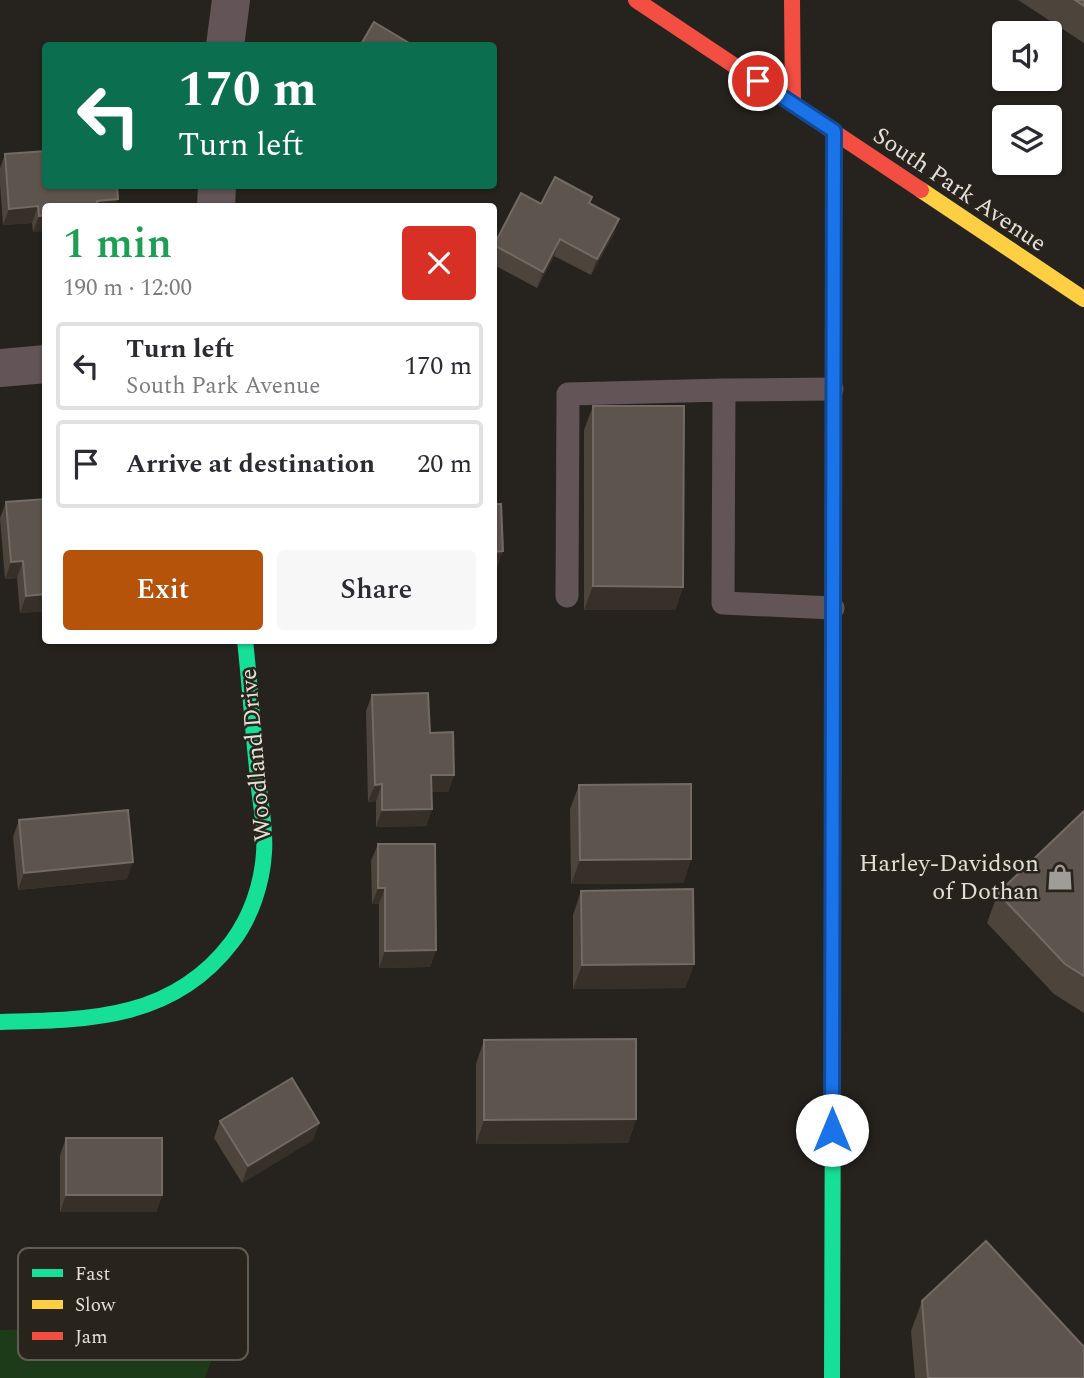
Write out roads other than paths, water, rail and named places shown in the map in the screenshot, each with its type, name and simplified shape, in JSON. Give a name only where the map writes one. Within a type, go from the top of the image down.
[{"type":"street","points":[[226,42],[231,0]]},
{"type":"street","name":"South Park Avenue","points":[[636,0],[1084,299]]},
{"type":"street","points":[[792,0],[793,104]]},
{"type":"street","points":[[832,1378],[834,131]]},
{"type":"street","points":[[0,368],[42,364]]},
{"type":"street","name":"Woodland Drive","points":[[0,1022],[106,1016],[140,1009],[179,994],[209,970],[237,936],[254,900],[263,864],[263,828],[245,644]]},
{"type":"lane","points":[[567,596],[568,394],[832,389]]},
{"type":"lane","points":[[724,390],[723,603],[833,608]]},
{"type":"place","name":"Harley-Davidson of Dothan","points":[[1060,877]]}]
